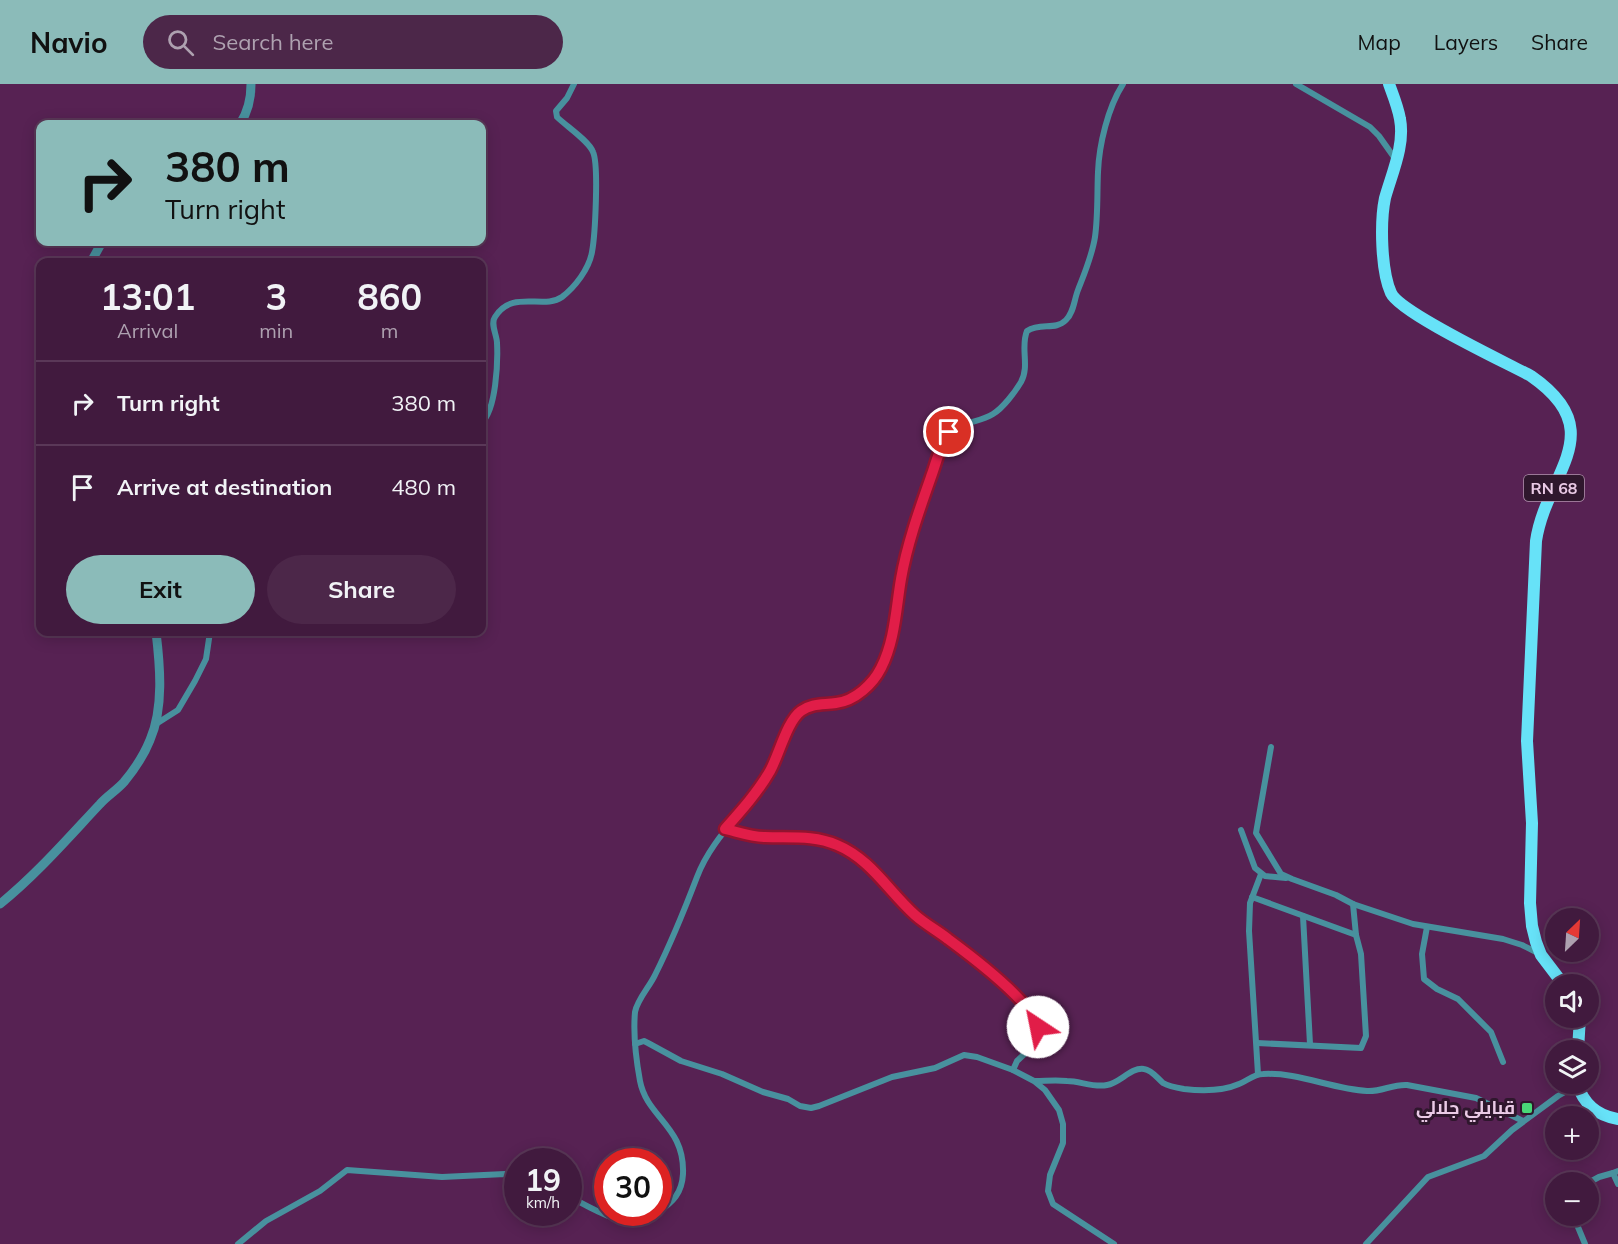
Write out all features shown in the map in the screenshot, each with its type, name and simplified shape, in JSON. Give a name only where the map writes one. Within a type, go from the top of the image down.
[{"type":"main road","name":"RN 68","points":[[1389,84],[1402,130],[1382,219],[1385,268],[1391,294],[1420,317],[1531,376],[1558,399],[1571,424],[1570,449],[1542,513],[1536,541],[1527,741],[1532,823],[1530,903],[1532,926],[1541,955],[1555,974]]},
{"type":"main road","points":[[1581,1094],[1591,1107],[1610,1118],[1618,1119]]},
{"type":"street","points":[[242,120],[251,99],[251,84]]},
{"type":"street","points":[[486,417],[490,412],[494,389],[497,342],[493,321],[496,315],[513,304],[527,300],[549,302],[562,297],[583,273],[592,253],[596,192],[594,153],[557,117],[556,111],[567,98],[574,84]]},
{"type":"street","points":[[672,1203],[675,1201],[682,1183],[683,1162],[677,1140],[645,1098],[640,1082],[635,1044],[635,1009],[654,978],[682,917],[702,863],[725,829],[748,803],[770,772],[794,717],[813,705],[839,703],[858,694],[872,683],[882,668],[891,642],[903,568],[922,501],[943,442],[949,432],[961,425],[979,421],[995,413],[1021,382],[1026,359],[1023,345],[1028,330],[1035,326],[1061,324],[1071,313],[1076,293],[1090,258],[1095,235],[1099,157],[1114,100],[1123,84]]},
{"type":"street","points":[[1296,84],[1370,127],[1396,161]]},
{"type":"street","points":[[0,903],[17,890],[66,841],[102,801],[123,783],[139,762],[151,739],[157,717],[159,680],[156,636]]},
{"type":"street","points":[[155,724],[178,710],[206,659],[209,636]]},
{"type":"street","points":[[1271,747],[1256,833],[1281,874],[1353,904],[1413,924],[1503,939],[1522,945],[1541,955]]},
{"type":"street","points":[[725,829],[764,837],[795,836],[816,839],[838,845],[868,864],[916,917],[949,939],[999,981],[1036,1017],[1039,1035],[1035,1044],[1017,1061],[1013,1070]]},
{"type":"street","points":[[1241,830],[1255,868],[1261,874],[1292,879]]},
{"type":"street","points":[[1258,1074],[1249,931],[1250,903],[1261,874]]},
{"type":"street","points":[[1252,897],[1356,935]]},
{"type":"street","points":[[1257,1043],[1361,1048],[1366,1036],[1361,954],[1356,935],[1353,904]]},
{"type":"street","points":[[1304,916],[1310,1044]]},
{"type":"street","points":[[1427,927],[1422,954],[1424,979],[1458,999],[1491,1032],[1503,1062]]},
{"type":"street","points":[[635,1044],[644,1041],[681,1061],[811,1108],[892,1077],[935,1068],[964,1055],[977,1057],[1013,1070],[1034,1081],[1045,1090],[1059,1110],[1063,1124],[1063,1143],[1050,1175],[1048,1191],[1053,1204],[1114,1244]]},
{"type":"street","points":[[1034,1081],[1068,1080],[1106,1086],[1136,1070],[1144,1069],[1154,1074],[1164,1084],[1184,1089],[1220,1089],[1238,1085],[1258,1074],[1291,1076],[1339,1088],[1370,1091],[1385,1089],[1397,1084],[1476,1098],[1523,1121]]},
{"type":"street","points":[[1366,1244],[1428,1178],[1484,1156],[1523,1121],[1561,1094]]},
{"type":"street","points":[[238,1244],[266,1221],[320,1191],[347,1170],[442,1177],[504,1174]]},
{"type":"street","points":[[1599,1177],[1616,1172],[1618,1184]]},
{"type":"street","points":[[1578,1226],[1585,1244]]},
{"type":"place","name":"قبايلي جلالي","points":[[1527,1108]]},
{"type":"route","points":[[949,432],[943,442],[922,501],[903,568],[891,642],[882,668],[872,683],[858,694],[839,703],[813,705],[794,717],[770,772],[748,803],[725,829],[764,837],[795,836],[838,845],[868,864],[916,917],[949,939],[1008,988],[1036,1017],[1038,1027]]}]
